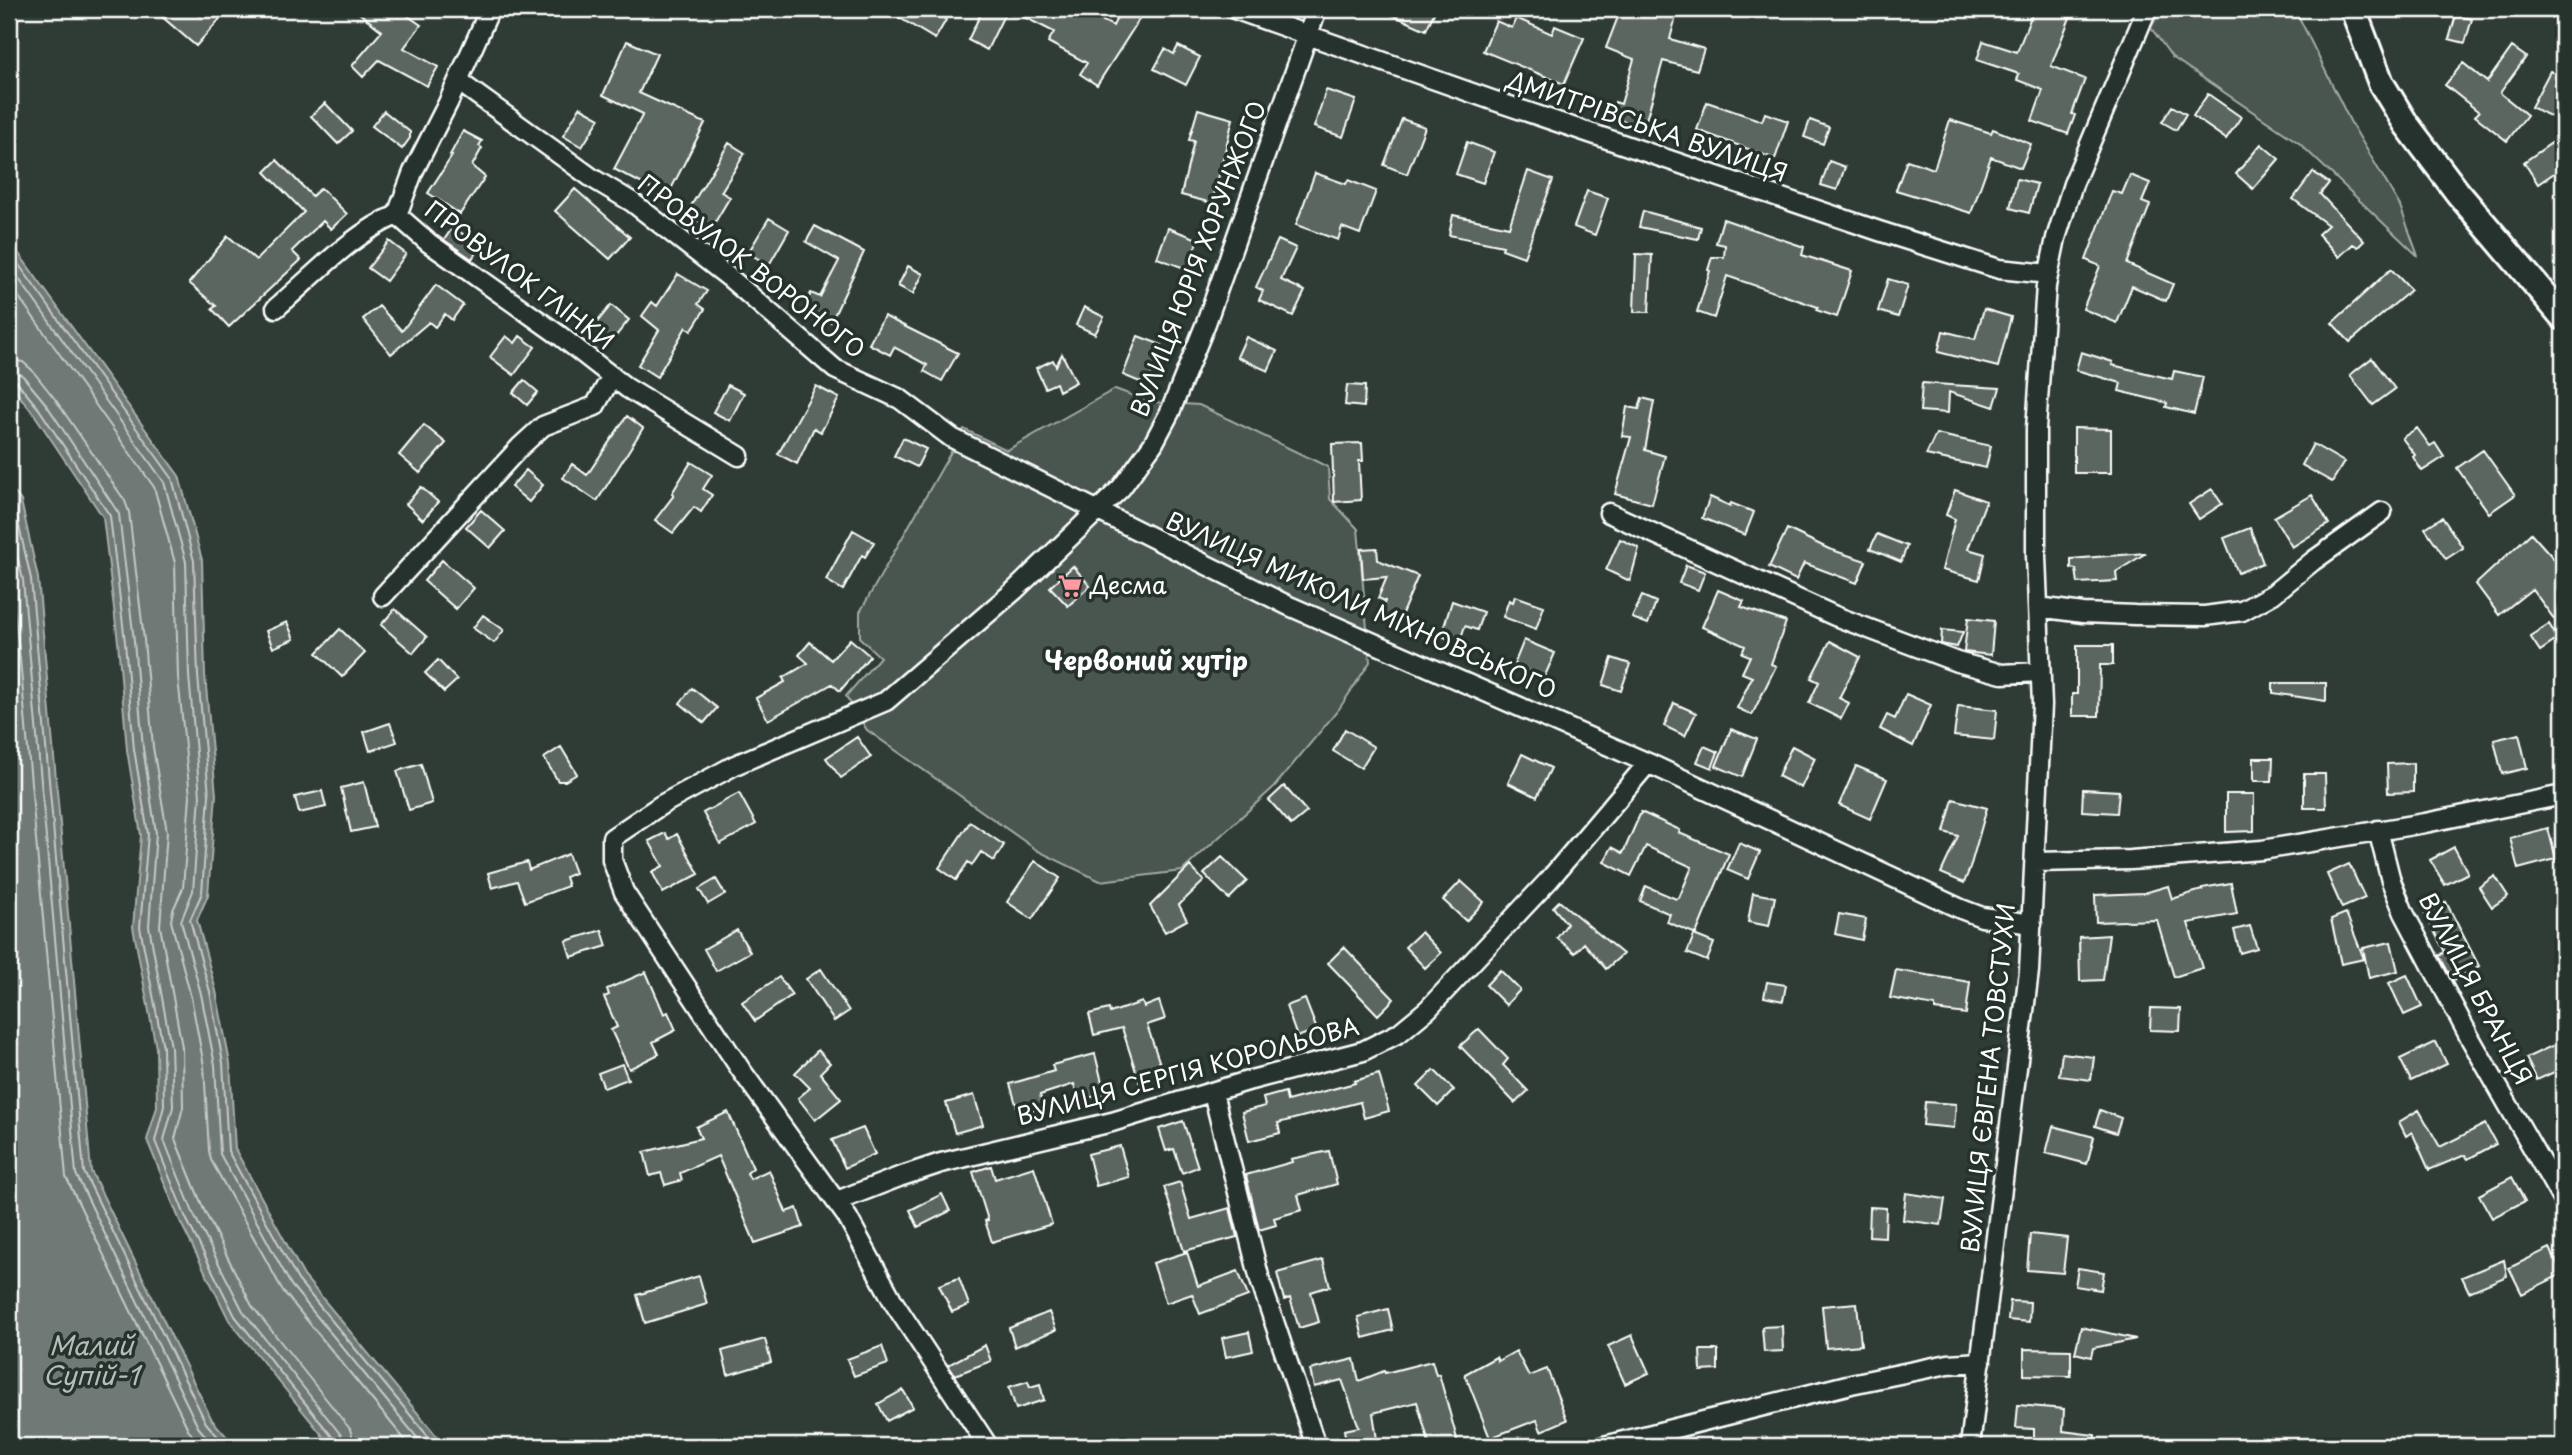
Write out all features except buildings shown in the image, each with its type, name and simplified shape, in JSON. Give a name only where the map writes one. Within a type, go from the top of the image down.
[{"type":"main road","points":[[2353,9],[2381,83],[2406,124],[2458,193],[2563,317]]},
{"type":"street","name":"ПРОВУЛОК ГЛІНКИ","points":[[276,308],[362,234],[379,222],[397,215],[413,172],[491,9]]},
{"type":"street","name":"ДМИТРІВСЬКА ВУЛИЦЯ","points":[[1234,9],[1879,231],[1999,269],[2048,274]]},
{"type":"street","name":"ВУЛИЦЯ ЮРІЯ ХОРУНЖОГО","points":[[1099,511],[1140,463],[1159,435],[1170,412],[1206,323],[1317,9]]},
{"type":"street","name":"ВУЛИЦЯ ЄВГЕНА ТОВСТУХИ","points":[[1970,1446],[2026,1004],[2032,924],[2041,744],[2036,429],[2048,274],[2056,238],[2081,161],[2147,9]]},
{"type":"street","name":"ПРОВУЛОК ВОРОНОГО","points":[[458,81],[592,177],[632,202],[731,279],[835,369],[900,399],[952,438],[1099,511]]},
{"type":"street","name":"ПРОВУЛОК ГЛІНКИ","points":[[397,215],[429,243],[612,376],[654,405],[740,456]]},
{"type":"street","name":"ПРОВУЛОК ГЛІНКИ","points":[[383,596],[528,440],[550,422],[595,406],[612,376]]},
{"type":"street","name":"ВУЛИЦЯ МИКОЛИ МІХНОВСЬКОГО","points":[[1099,511],[1287,605],[1648,763],[1961,909],[1982,917],[2032,924]]},
{"type":"street","points":[[988,1446],[894,1303],[858,1234],[837,1201],[741,1070],[624,892],[612,860],[612,838],[654,809],[735,765],[886,701],[1015,590],[1099,511]]},
{"type":"street","points":[[2038,607],[2083,613],[2135,615],[2205,616],[2242,611],[2273,594],[2322,554],[2382,512]]},
{"type":"street","points":[[1609,513],[1835,616],[1956,662],[2002,674],[2040,672]]},
{"type":"street","name":"ВУЛИЦЯ СЕРГІЯ КОРОЛЬОВА","points":[[837,1201],[921,1169],[1112,1122],[1384,1043],[1416,1021],[1549,880],[1648,763]]},
{"type":"street","points":[[2035,862],[2131,860],[2243,852],[2489,811],[2563,795]]},
{"type":"street","name":"ВУЛИЦЯ БРАНЦЯ","points":[[2378,830],[2404,913],[2470,1038],[2563,1201]]},
{"type":"street","points":[[1213,1093],[1260,1280],[1316,1446]]},
{"type":"street","points":[[1604,1446],[1851,1384],[1948,1364],[1981,1363]]},
{"type":"shaded area","points":[[2161,9],[2295,9],[2350,121],[2400,206],[2418,256],[2299,143],[2172,57],[2151,28]]},
{"type":"shaded area","points":[[1115,389],[1150,402],[1199,405],[1328,467],[1330,499],[1358,529],[1370,662],[1339,709],[1274,787],[1182,871],[1100,881],[1038,851],[867,730],[846,696],[880,657],[860,638],[860,612],[964,429],[1007,450]]},
{"type":"water","points":[[9,240],[179,476],[202,560],[205,675],[216,795],[208,895],[197,920],[216,991],[230,1063],[235,1149],[304,1276],[445,1446],[331,1446],[229,1320],[180,1221],[147,1140],[157,1107],[156,1048],[133,927],[141,835],[127,750],[118,642],[103,517],[34,414],[9,383]]},
{"type":"water","name":"Малий Супій-1","points":[[9,485],[21,501],[38,578],[91,1171],[212,1420],[235,1446],[9,1446]]},
{"type":"place","name":"Десма","points":[[1070,586]]},
{"type":"district","name":"Червоний хутір","points":[[1146,661]]}]
